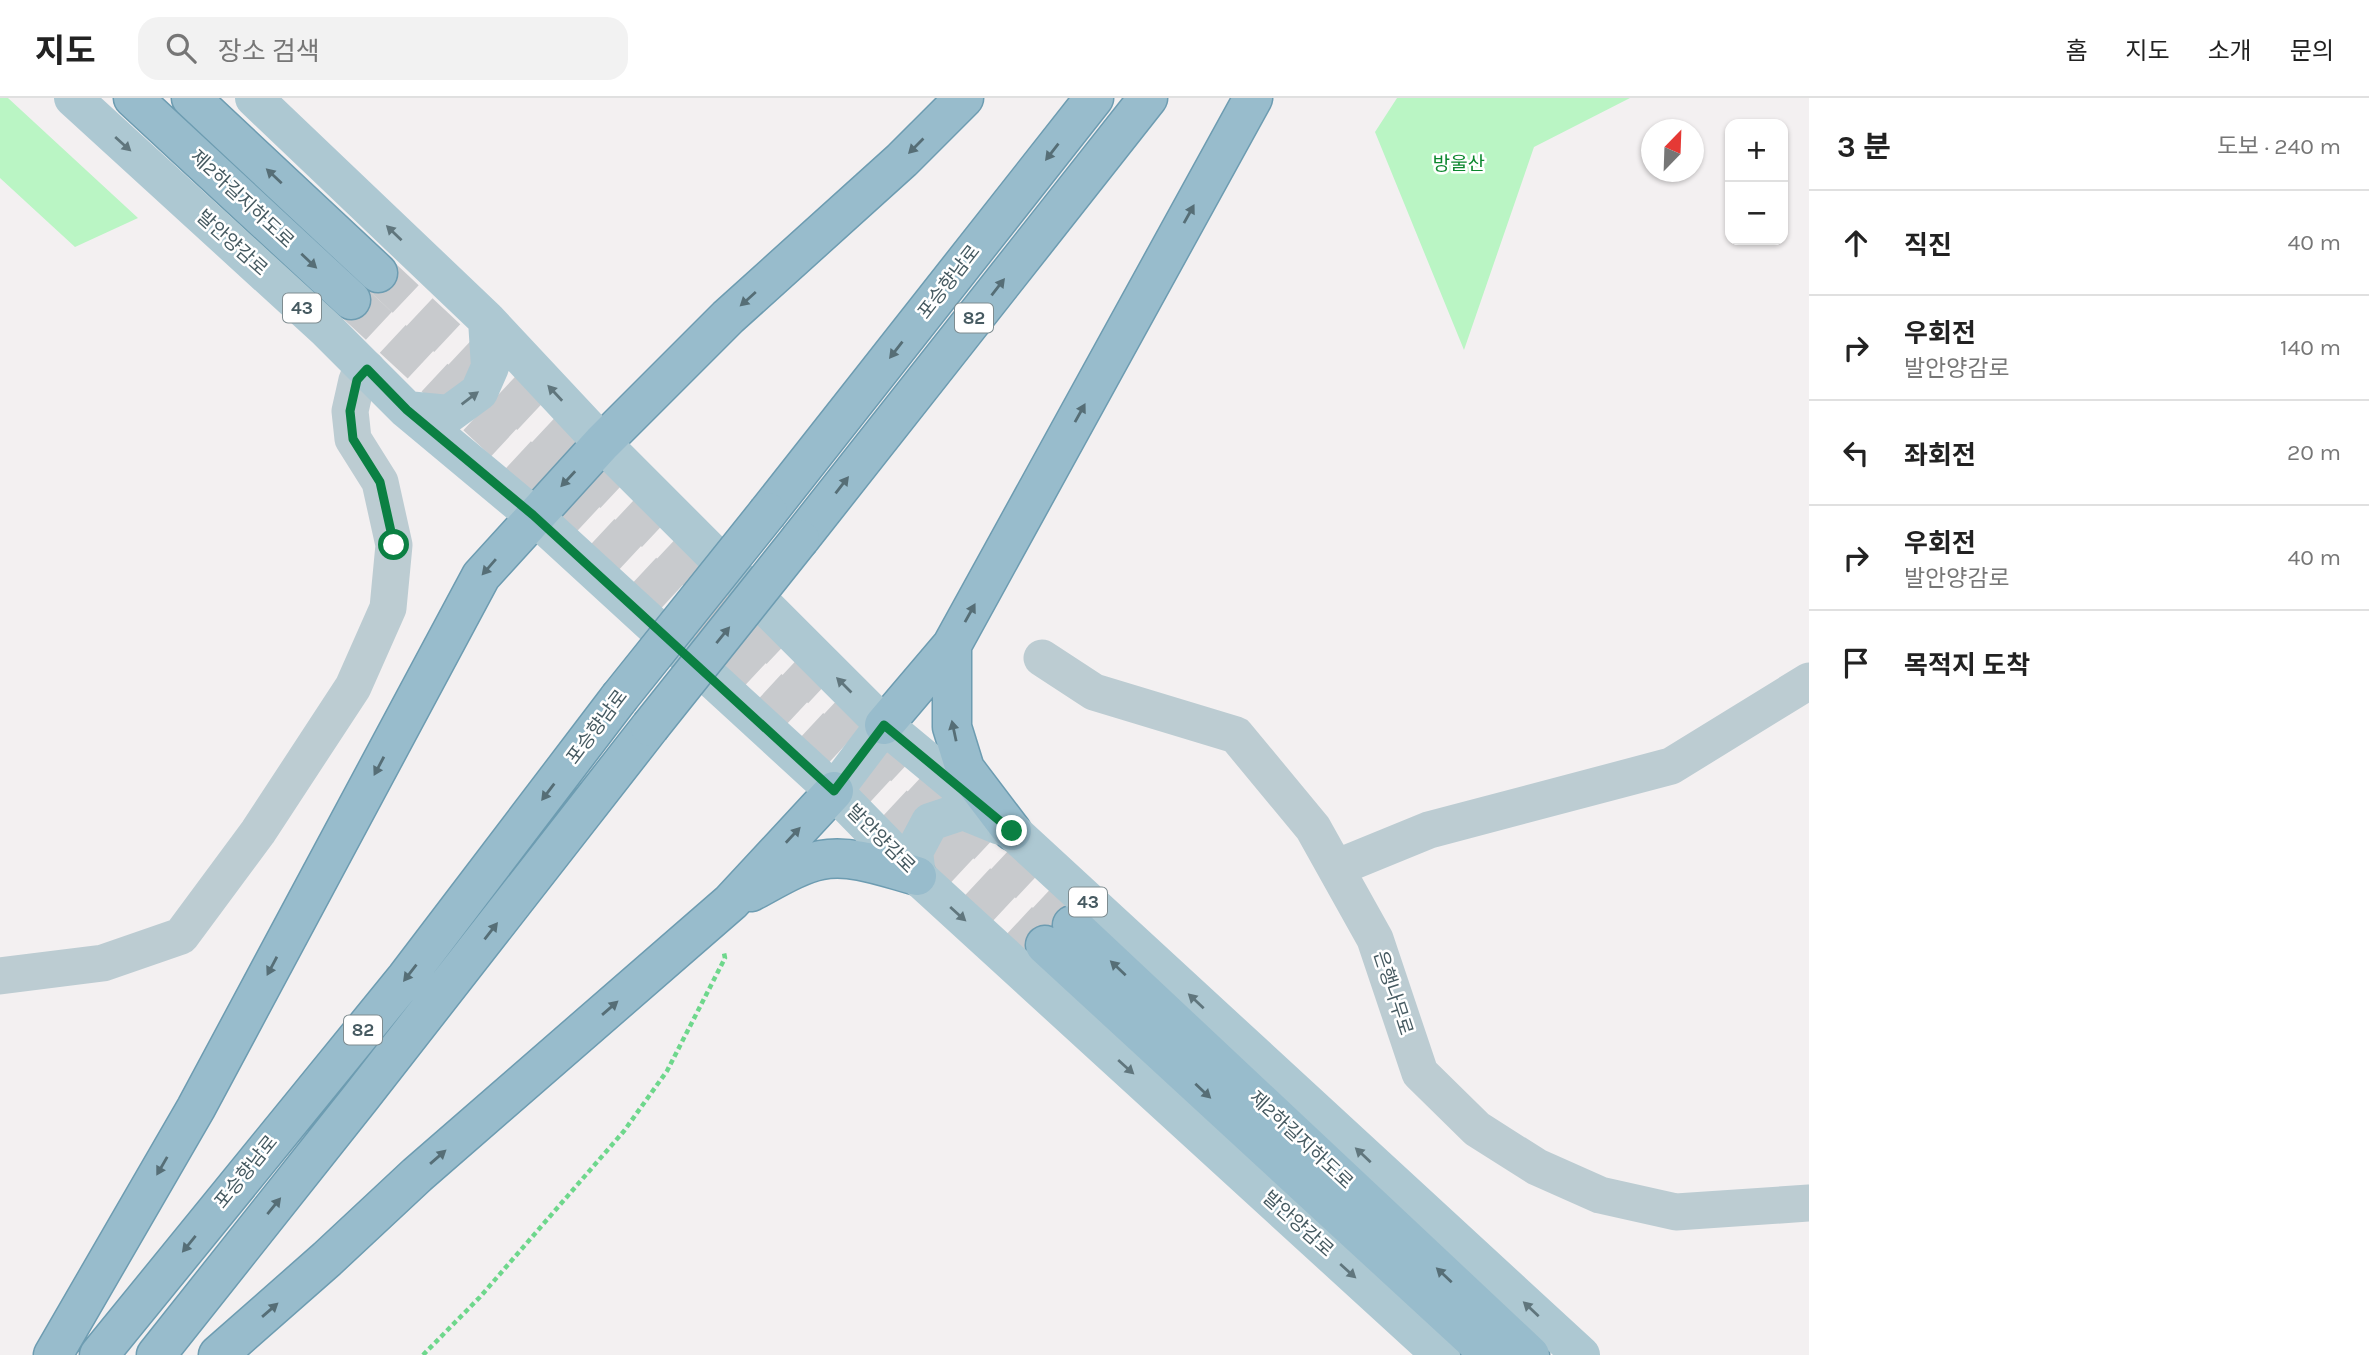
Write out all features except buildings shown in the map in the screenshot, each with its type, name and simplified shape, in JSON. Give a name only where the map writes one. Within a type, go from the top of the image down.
[{"type":"highway","name":"제2하길지하도로","points":[[133,98],[351,300]]},
{"type":"highway","name":"제2하길지하도로","points":[[191,98],[378,273]]},
{"type":"highway","points":[[52,1355],[196,1108],[481,576],[533,515],[728,317],[902,160],[964,98]]},
{"type":"highway","name":"포승향남로","points":[[99,1355],[406,978],[618,698],[1094,98]]},
{"type":"highway","name":"82","points":[[156,1355],[1148,98]]},
{"type":"highway","points":[[884,725],[952,645],[1253,98]]},
{"type":"highway","points":[[952,645],[952,727],[965,769],[1012,831]]},
{"type":"highway","points":[[218,1355],[417,1175],[724,908],[834,791]]},
{"type":"highway","points":[[724,908],[783,875],[820,860],[850,859],[918,876]]},
{"type":"highway","name":"제2하길지하도로","points":[[1490,1355],[1058,935],[1530,1355]]},
{"type":"main road","name":"발안양감로","points":[[73,98],[327,330],[407,410],[533,515],[834,791],[918,876],[1441,1355]]},
{"type":"main road","name":"43","points":[[254,98],[487,320],[602,443],[884,725],[1012,831],[1581,1355]]},
{"type":"main road","points":[[407,410],[449,414],[479,392],[490,367],[487,320]]},
{"type":"main road","points":[[834,791],[884,725]]},
{"type":"main road","points":[[918,876],[914,852],[930,822],[963,811],[1012,831]]},
{"type":"street","points":[[0,976],[103,963],[181,936],[258,832],[353,687],[388,608],[394,545],[380,482],[353,439],[350,411],[357,380],[367,369]]},
{"type":"street","name":"은행나무로","points":[[1042,658],[1094,692],[1236,735],[1313,828],[1375,939],[1420,1073],[1478,1129],[1537,1167],[1600,1195],[1676,1212],[1809,1203]]},
{"type":"street","points":[[1336,868],[1429,830],[1671,766],[1809,681]]},
{"type":"path","points":[[423,1355],[480,1297],[624,1130],[667,1071],[725,958],[724,908]]},
{"type":"green space","points":[[0,98],[8,98],[138,218],[75,247],[0,178]]},
{"type":"green space","name":"방울산","points":[[1397,98],[1630,98],[1534,147],[1464,350],[1375,132]]},
{"type":"tunnel","points":[[378,273],[1072,925]]},
{"type":"tunnel","points":[[351,300],[1045,945]]},
{"type":"route","points":[[394,545],[380,482],[353,439],[350,411],[357,380],[367,369],[407,410],[533,515],[834,791],[884,725],[1012,831]]}]
